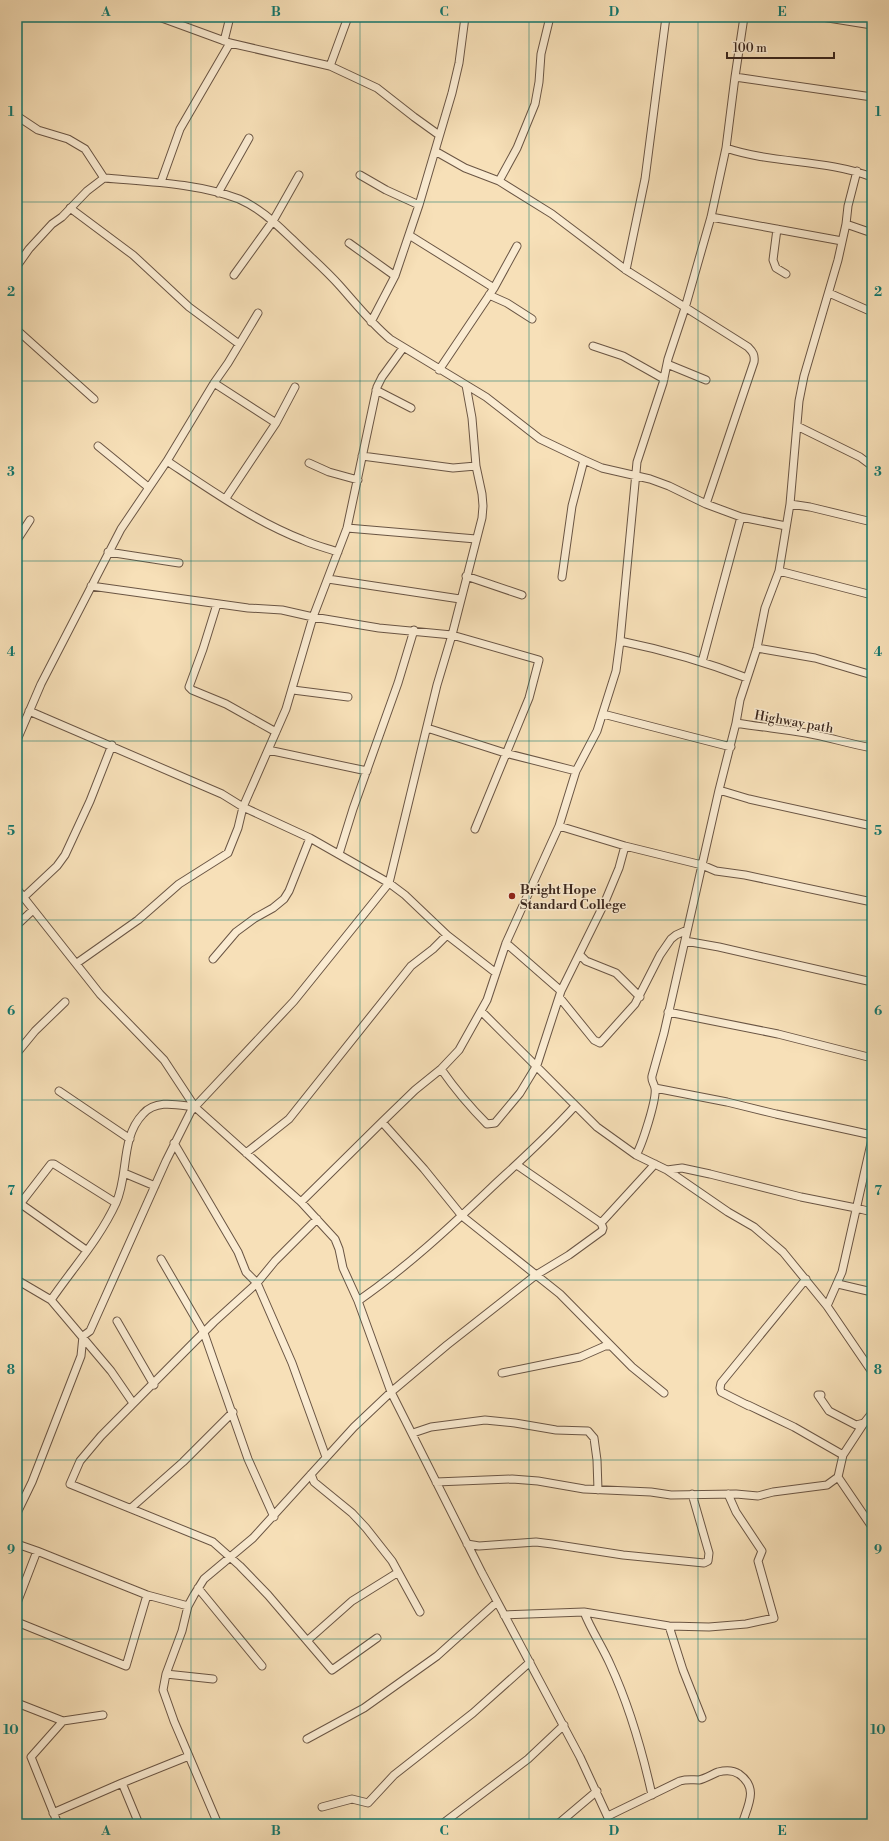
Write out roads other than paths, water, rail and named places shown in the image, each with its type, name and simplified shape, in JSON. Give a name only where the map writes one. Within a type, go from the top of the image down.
[{"type":"street","points":[[159,17],[227,42],[330,66],[377,88],[439,135]]},
{"type":"street","points":[[161,182],[180,129],[227,42],[230,17]]},
{"type":"street","points":[[330,66],[348,17]]},
{"type":"street","points":[[371,322],[395,276],[419,205],[459,63],[465,17]]},
{"type":"street","points":[[498,181],[517,148],[535,104],[539,82],[541,54],[550,17]]},
{"type":"street","points":[[626,270],[645,179],[666,17]]},
{"type":"street","points":[[301,1202],[415,1090],[441,1069],[459,1050],[481,1011],[496,974],[506,943],[559,826],[576,771],[597,731],[616,671],[637,462],[664,379],[667,364],[711,217],[726,148],[744,17]]},
{"type":"street","points":[[822,17],[872,25]]},
{"type":"street","points":[[735,77],[872,97]]},
{"type":"street","points":[[17,116],[38,130],[68,139],[85,149],[104,178]]},
{"type":"street","points":[[218,193],[249,138]]},
{"type":"street","points":[[726,148],[740,153],[820,164],[857,171],[872,178]]},
{"type":"street","points":[[435,151],[466,168],[498,181],[552,214],[626,270],[748,346],[755,356],[706,504]]},
{"type":"street","points":[[636,1156],[646,1130],[655,1088],[651,1080],[688,930],[719,790],[731,746],[740,700],[757,648],[765,608],[779,571],[790,504],[799,401],[804,376],[829,293],[857,171]]},
{"type":"street","points":[[234,275],[273,221],[299,175]]},
{"type":"street","points":[[360,175],[386,190],[419,205]]},
{"type":"street","points":[[17,266],[29,249],[87,191],[104,178],[161,182],[218,193],[240,200],[261,211],[273,221],[330,275],[371,322],[384,334],[403,348],[466,385],[540,439],[602,468],[650,479],[669,486],[706,504],[741,517],[786,526]]},
{"type":"street","points":[[70,208],[133,255],[189,306],[239,344]]},
{"type":"street","points":[[711,217],[842,241]]},
{"type":"street","points":[[846,224],[872,233]]},
{"type":"street","points":[[777,229],[773,260],[776,268],[786,274]]},
{"type":"street","points":[[409,235],[494,288]]},
{"type":"street","points":[[349,243],[395,276]]},
{"type":"street","points":[[439,370],[494,288],[517,246]]},
{"type":"street","points":[[829,293],[872,312]]},
{"type":"street","points":[[489,295],[507,303],[532,319]]},
{"type":"street","points":[[17,740],[20,724],[29,711],[108,552],[148,487],[167,461],[258,313]]},
{"type":"street","points":[[17,330],[94,399]]},
{"type":"street","points":[[593,346],[623,356],[664,379]]},
{"type":"street","points":[[77,963],[138,920],[179,884],[228,853],[236,836],[243,807],[293,690],[313,617],[347,528],[376,390],[382,377],[403,348]]},
{"type":"street","points":[[667,364],[706,380]]},
{"type":"street","points":[[214,383],[276,423]]},
{"type":"street","points":[[17,1513],[32,1482],[81,1356],[83,1336],[90,1331],[187,1116],[294,1000],[389,883],[437,685],[452,635],[483,506],[476,466],[472,418],[466,385]]},
{"type":"street","points":[[226,498],[276,423],[294,387]]},
{"type":"street","points":[[376,390],[411,408]]},
{"type":"street","points":[[797,426],[860,457],[872,466]]},
{"type":"street","points":[[98,446],[148,487]]},
{"type":"street","points":[[362,456],[453,468],[476,466]]},
{"type":"street","points":[[562,577],[572,506],[584,460]]},
{"type":"street","points":[[167,461],[268,523],[288,533],[338,552]]},
{"type":"street","points":[[309,462],[329,472],[358,480]]},
{"type":"street","points":[[790,504],[810,507],[872,522]]},
{"type":"street","points":[[702,662],[741,517]]},
{"type":"street","points":[[17,540],[30,520]]},
{"type":"street","points":[[347,528],[476,539]]},
{"type":"street","points":[[108,552],[179,563]]},
{"type":"street","points":[[779,571],[872,595]]},
{"type":"street","points":[[466,576],[522,595]]},
{"type":"street","points":[[328,579],[460,599]]},
{"type":"street","points":[[91,586],[217,604],[282,610],[313,617],[379,628],[414,630],[452,635],[539,660],[529,698],[505,752],[475,829]]},
{"type":"street","points":[[217,604],[204,649],[189,687],[192,690],[226,704],[276,732]]},
{"type":"street","points":[[339,854],[398,683],[414,630]]},
{"type":"street","points":[[620,641],[653,648],[702,662],[747,678]]},
{"type":"street","points":[[757,648],[816,658],[872,675]]},
{"type":"street","points":[[293,690],[348,697]]},
{"type":"street","points":[[29,711],[112,745],[222,794],[243,807],[310,838],[339,854],[389,883],[405,895],[447,935],[496,974]]},
{"type":"street","points":[[603,714],[731,746]]},
{"type":"street","name":"Highway path","points":[[736,723],[769,729],[806,733],[848,744],[872,748]]},
{"type":"street","points":[[427,728],[505,752],[576,771]]},
{"type":"street","points":[[24,897],[57,866],[65,855],[90,801],[112,745]]},
{"type":"street","points":[[268,750],[367,771]]},
{"type":"street","points":[[719,790],[749,799],[872,826]]},
{"type":"street","points":[[559,826],[625,846],[702,865],[716,871],[745,875],[872,902]]},
{"type":"street","points":[[213,959],[236,932],[284,899],[289,891],[310,838]]},
{"type":"street","points":[[441,1069],[458,1093],[487,1124],[495,1123],[520,1093],[537,1065],[560,995],[574,968],[619,868],[625,846]]},
{"type":"street","points":[[17,889],[100,994],[164,1060],[195,1107],[301,1202],[338,1244],[343,1268],[358,1301],[391,1392],[497,1602],[564,1725],[597,1791],[611,1824]]},
{"type":"street","points":[[17,926],[33,910]]},
{"type":"street","points":[[506,943],[560,995],[594,1040],[600,1043],[629,1012],[640,996],[667,944],[676,935],[688,930]]},
{"type":"street","points":[[246,1153],[289,1119],[412,966],[447,935]]},
{"type":"street","points":[[685,941],[726,948],[872,982]]},
{"type":"street","points":[[580,955],[586,961],[616,973],[640,996]]},
{"type":"street","points":[[574,968],[586,961]]},
{"type":"street","points":[[17,1053],[36,1030],[65,1002]]},
{"type":"street","points":[[481,1011],[537,1065],[575,1106],[597,1127],[636,1156],[667,1170],[728,1212],[754,1227],[783,1252],[827,1306],[872,1372]]},
{"type":"street","points":[[668,1012],[778,1034],[872,1058]]},
{"type":"street","points":[[655,1088],[727,1102],[872,1134]]},
{"type":"street","points":[[59,1091],[130,1139]]},
{"type":"street","points":[[51,1300],[86,1250],[116,1203],[123,1187],[130,1139],[135,1124],[143,1113],[152,1106],[172,1104],[195,1107]]},
{"type":"street","points":[[358,1301],[390,1279],[462,1216],[550,1133],[575,1106]]},
{"type":"street","points":[[382,1122],[462,1216],[560,1294],[607,1344],[664,1393]]},
{"type":"street","points":[[827,1306],[842,1272],[872,1139]]},
{"type":"street","points":[[174,1143],[238,1252],[246,1272],[257,1283],[292,1363],[326,1457]]},
{"type":"street","points":[[86,1250],[19,1206],[51,1164],[54,1164],[116,1203]]},
{"type":"street","points":[[601,1222],[655,1164]]},
{"type":"street","points":[[218,1824],[164,1698],[163,1684],[182,1631],[188,1606],[204,1579],[253,1538],[274,1517],[354,1427],[391,1392],[447,1345],[536,1276],[569,1255],[603,1228],[601,1222],[517,1165]]},
{"type":"street","points":[[667,1170],[682,1168],[801,1197],[872,1212]]},
{"type":"street","points":[[124,1173],[155,1186]]},
{"type":"street","points":[[317,1219],[275,1261],[257,1283],[204,1333],[154,1385],[133,1403],[80,1461],[70,1484],[213,1542],[268,1595],[308,1640],[332,1670],[377,1638]]},
{"type":"street","points":[[161,1259],[204,1333],[233,1412],[248,1459],[274,1517]]},
{"type":"street","points":[[806,1279],[722,1383],[720,1388],[721,1392],[794,1427],[843,1455]]},
{"type":"street","points":[[17,1280],[51,1300],[83,1336],[111,1371],[133,1403]]},
{"type":"street","points":[[838,1284],[872,1292]]},
{"type":"street","points":[[117,1321],[154,1385]]},
{"type":"street","points":[[502,1373],[580,1358],[607,1344]]},
{"type":"street","points":[[821,1395],[818,1395],[829,1411],[854,1424],[860,1425],[864,1423]]},
{"type":"street","points":[[131,1508],[183,1462],[233,1412]]},
{"type":"street","points":[[436,1482],[512,1479],[538,1481],[598,1490],[671,1494],[736,1494],[758,1496],[773,1492],[815,1487],[827,1485],[838,1477],[843,1455],[872,1413]]},
{"type":"street","points":[[413,1433],[431,1427],[485,1420],[515,1423],[556,1430],[588,1431],[594,1438],[597,1460],[598,1490]]},
{"type":"street","points":[[311,1474],[314,1482],[352,1513],[366,1528],[392,1561],[397,1573],[420,1612]]},
{"type":"street","points":[[838,1477],[872,1527]]},
{"type":"street","points":[[306,1481],[314,1482]]},
{"type":"street","points":[[467,1544],[479,1546],[536,1542],[623,1556],[704,1562],[708,1561],[709,1554],[692,1494]]},
{"type":"street","points":[[504,1615],[584,1612],[669,1626],[709,1627],[746,1624],[774,1618],[758,1561],[762,1551],[736,1512],[728,1494]]},
{"type":"street","points":[[17,1544],[147,1595],[188,1606]]},
{"type":"street","points":[[17,1603],[37,1551]]},
{"type":"street","points":[[308,1640],[352,1601],[397,1573]]},
{"type":"street","points":[[198,1588],[262,1666]]},
{"type":"street","points":[[17,1622],[126,1666],[147,1595]]},
{"type":"street","points":[[307,1739],[370,1704],[437,1656],[497,1602]]},
{"type":"street","points":[[584,1612],[610,1663],[630,1716],[652,1794]]},
{"type":"street","points":[[669,1626],[683,1670],[702,1718]]},
{"type":"street","points":[[322,1807],[352,1799],[368,1803],[394,1775],[473,1713],[530,1662]]},
{"type":"street","points":[[166,1674],[213,1679]]},
{"type":"street","points":[[17,1703],[63,1721],[103,1715]]},
{"type":"street","points":[[58,1824],[31,1757],[63,1721]]},
{"type":"street","points":[[442,1824],[528,1758],[564,1725]]},
{"type":"street","points":[[53,1814],[122,1783],[189,1756]]},
{"type":"street","points":[[608,1816],[652,1794],[685,1780],[699,1780],[718,1772],[734,1771],[746,1779],[751,1786],[750,1798],[742,1824]]},
{"type":"street","points":[[122,1783],[139,1824]]},
{"type":"street","points":[[558,1824],[597,1791]]},
{"type":"place","name":"Bright Hope Standard College","points":[[512,896]]}]
